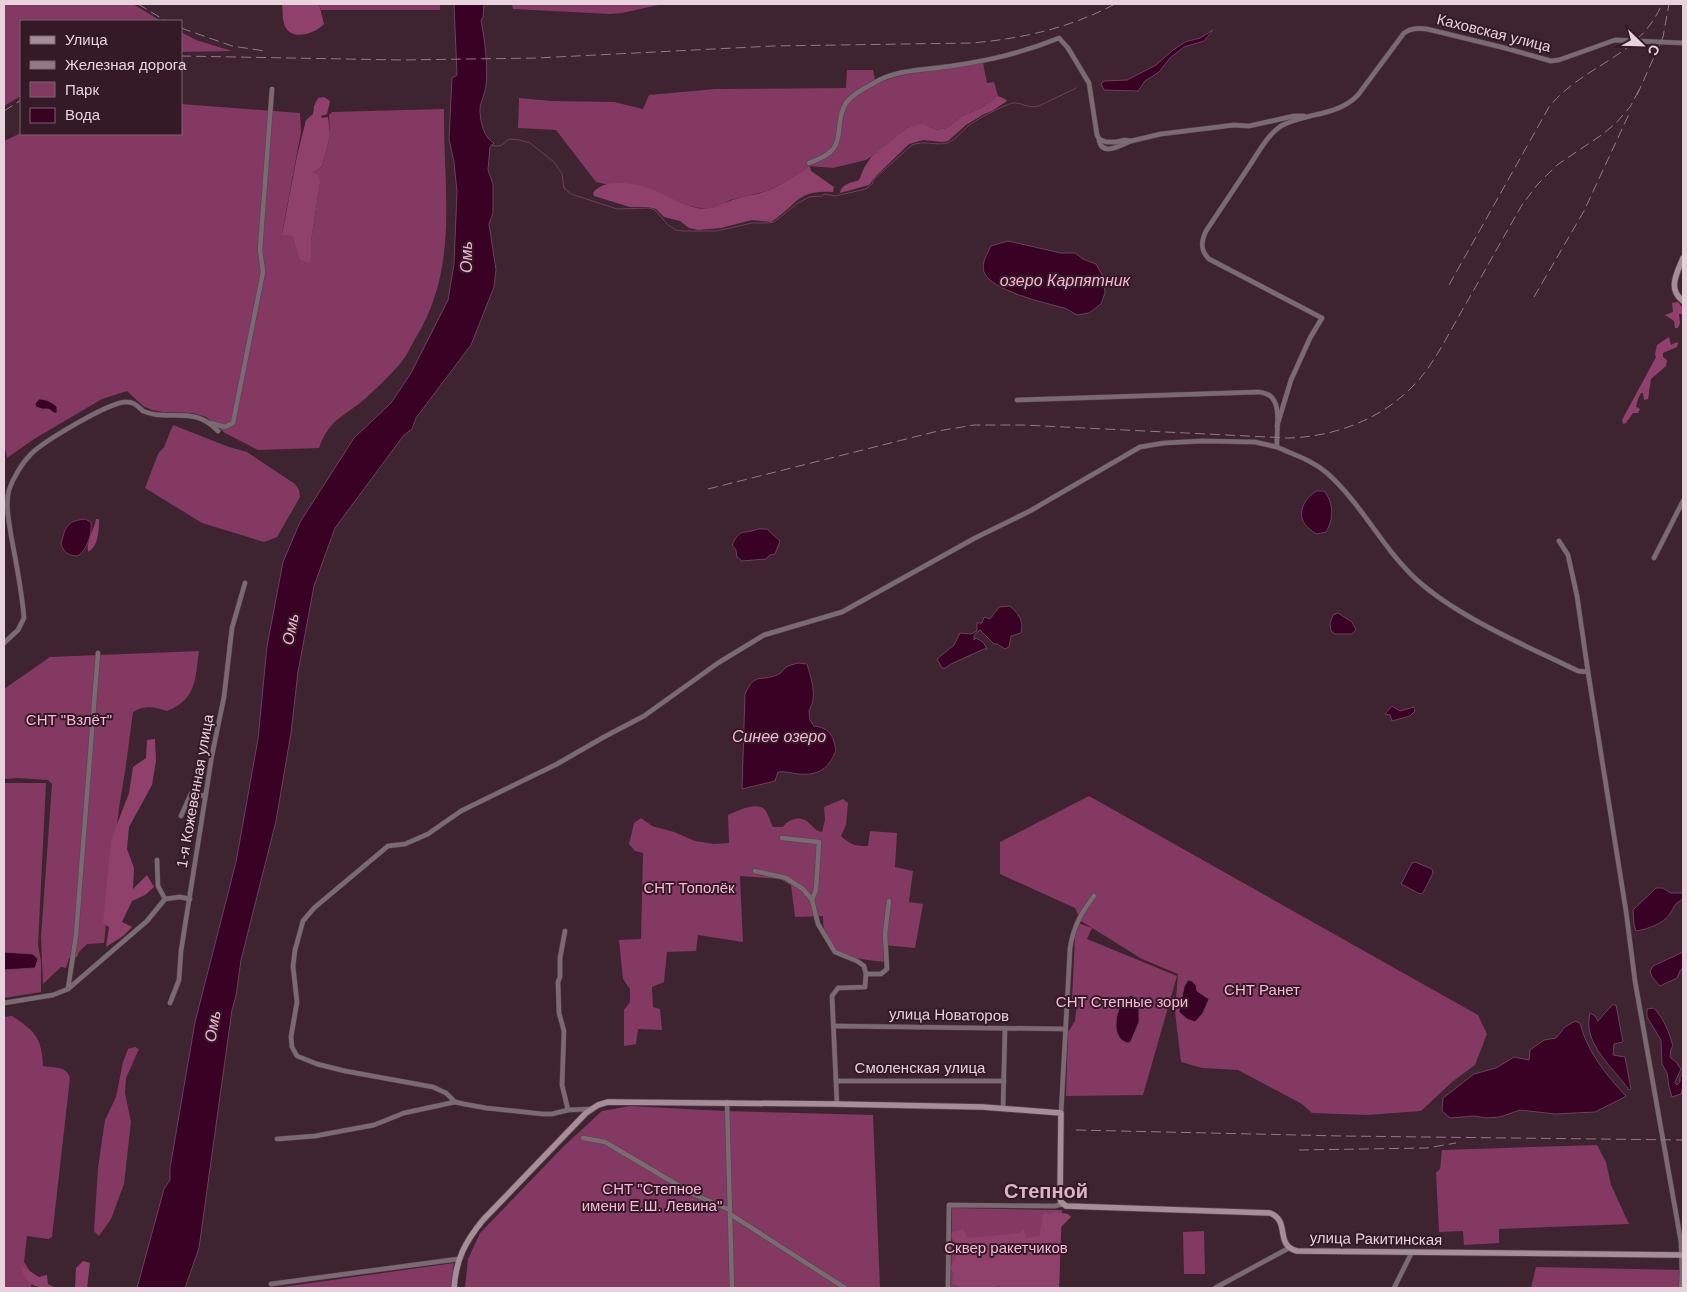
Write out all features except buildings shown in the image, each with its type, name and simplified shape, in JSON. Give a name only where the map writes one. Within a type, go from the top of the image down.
[{"type":"street","name":"Каховская улица","points":[[1308,117],[1350,104],[1358,96],[1404,33],[1416,28],[1505,48],[1551,61],[1559,60],[1615,40],[1683,43]]},
{"type":"street","points":[[809,163],[834,149],[845,104],[855,94],[874,82],[905,72],[1008,56],[1030,50],[1059,38],[1068,48],[1089,84],[1099,139],[1111,142],[1131,141],[1160,134],[1234,125],[1249,126],[1294,116],[1308,117]]},
{"type":"street","points":[[4,643],[18,630],[24,618],[10,523],[8,495],[17,474],[30,455],[43,444],[86,418],[117,403],[132,403],[144,411],[160,415],[196,416],[210,423],[225,427],[233,424],[263,272],[260,250],[272,89]]},
{"type":"street","points":[[1277,426],[1291,380],[1310,338],[1322,318],[1209,259],[1202,250],[1202,241],[1206,231],[1270,137],[1280,127],[1308,117]]},
{"type":"street","points":[[1683,258],[1675,280],[1674,291],[1683,301]]},
{"type":"street","points":[[1017,400],[1259,392],[1268,394],[1273,398],[1276,407],[1277,447]]},
{"type":"street","points":[[210,423],[218,431]]},
{"type":"street","points":[[455,1102],[446,1093],[433,1087],[345,1071],[317,1064],[297,1056],[292,1047],[292,1031],[297,1002],[293,966],[303,921],[307,915],[388,846],[405,844],[428,834],[461,812],[558,764],[644,716],[704,672],[764,635],[842,612],[975,538],[1030,511],[1140,448],[1164,442],[1255,442],[1277,447],[1310,461],[1326,473],[1361,511],[1398,561],[1437,597],[1524,645],[1578,671],[1588,672]]},
{"type":"street","points":[[1654,558],[1683,501]]},
{"type":"street","points":[[1558,541],[1568,555],[1572,568],[1626,911],[1636,988],[1683,1256],[1681,1288]]},
{"type":"street","name":"1-я Кожевенная улица","points":[[170,1003],[179,980],[181,951],[205,796],[224,696],[232,628],[245,583]]},
{"type":"street","points":[[68,989],[76,935],[98,653]]},
{"type":"street","points":[[181,816],[191,794],[205,796]]},
{"type":"street","points":[[782,838],[820,842],[816,890],[812,900]]},
{"type":"street","points":[[157,860],[158,886],[165,899]]},
{"type":"street","points":[[755,871],[786,878],[803,889],[812,900],[818,924],[835,952],[861,963],[866,970],[866,984],[863,988],[838,988],[832,996],[838,1104]]},
{"type":"street","points":[[4,1003],[53,995],[68,989],[148,921],[165,899],[180,896],[190,899]]},
{"type":"street","points":[[948,1288],[949,1205],[1055,1206],[1063,1204],[1060,1198],[1061,1113],[1072,934],[1076,923],[1094,896]]},
{"type":"street","points":[[866,974],[881,974],[887,969],[885,934],[889,901]]},
{"type":"street","points":[[565,931],[558,982],[559,1013],[564,1031],[562,1085],[568,1110]]},
{"type":"street","name":"улица Новаторов","points":[[834,1026],[1065,1029]]},
{"type":"street","points":[[1003,1109],[1005,1028]]},
{"type":"street","name":"Смоленская улица","points":[[836,1081],[1004,1081]]},
{"type":"street","points":[[277,1139],[315,1136],[374,1125],[404,1113],[455,1102],[524,1113],[552,1114],[568,1110],[591,1109]]},
{"type":"street","points":[[454,1288],[458,1260],[471,1234],[591,1109],[608,1102],[838,1104],[1003,1109],[1061,1113]]},
{"type":"street","points":[[727,1102],[732,1288]]},
{"type":"street","points":[[582,1138],[605,1142],[693,1194],[730,1212],[845,1288]]},
{"type":"street","name":"улица Ракитинская","points":[[1063,1204],[1070,1206],[1270,1212],[1281,1220],[1284,1241],[1289,1248],[1297,1251],[1683,1256]]},
{"type":"street","points":[[1215,1288],[1289,1248]]},
{"type":"street","points":[[1394,1288],[1412,1252]]},
{"type":"street","points":[[272,1284],[458,1260]]},
{"type":"green space","points":[[4,4],[133,4],[159,20],[20,20],[20,97],[4,106]]},
{"type":"green space","points":[[282,4],[319,4],[324,24],[311,33],[294,34],[285,26]]},
{"type":"green space","points":[[319,4],[440,4],[440,10],[321,10]]},
{"type":"green space","points":[[512,4],[663,4],[610,14],[513,9]]},
{"type":"green space","points":[[182,33],[196,40],[232,51],[182,52]]},
{"type":"green space","points":[[983,63],[987,83],[994,82],[998,96],[981,108],[962,116],[947,128],[936,130],[926,125],[907,128],[866,160],[833,168],[810,166],[767,191],[730,200],[719,206],[707,209],[689,206],[632,185],[596,182],[556,130],[518,128],[519,98],[552,101],[614,102],[643,109],[649,95],[715,89],[846,88],[847,70],[873,70],[876,84],[915,73]]},
{"type":"green space","points":[[998,96],[1007,101],[966,125],[948,141],[923,140],[909,144],[869,185],[840,193],[845,185],[859,180],[871,157],[907,128],[921,124],[936,130],[947,128],[962,116],[981,108]]},
{"type":"green space","points":[[324,97],[330,101],[327,114],[321,116],[322,118],[328,117],[330,134],[322,166],[313,173],[318,175],[320,183],[311,241],[311,260],[308,263],[299,259],[292,236],[282,235],[306,120],[313,114],[318,98]]},
{"type":"green space","points":[[182,104],[300,113],[301,132],[282,234],[292,236],[299,259],[311,259],[311,241],[320,183],[312,174],[322,166],[330,134],[329,115],[332,112],[444,109],[446,227],[444,256],[429,312],[410,349],[401,362],[367,397],[333,424],[323,438],[319,448],[258,450],[225,433],[206,417],[193,413],[152,410],[143,406],[127,391],[102,399],[34,439],[7,458],[4,443],[4,141],[20,133],[20,135],[182,135]]},
{"type":"green space","points":[[810,166],[811,171],[834,187],[833,192],[812,193],[804,196],[771,222],[752,220],[721,228],[698,230],[689,228],[680,221],[664,217],[656,209],[630,207],[594,196],[593,193],[598,188],[613,183],[631,184],[654,190],[691,207],[706,209],[767,191],[784,183]]},
{"type":"green space","points":[[1678,302],[1683,308],[1683,314],[1679,314],[1680,323],[1678,328],[1675,328],[1674,321],[1665,315],[1673,312],[1672,303]]},
{"type":"green space","points":[[1669,337],[1671,345],[1677,342],[1677,347],[1663,353],[1663,357],[1667,360],[1666,366],[1651,379],[1648,399],[1644,400],[1643,393],[1641,393],[1636,407],[1640,409],[1638,413],[1633,413],[1626,423],[1623,424],[1622,420],[1656,357],[1657,345]]},
{"type":"green space","points":[[173,425],[247,452],[295,484],[299,490],[300,497],[277,537],[264,542],[202,523],[145,488],[158,454],[164,447]]},
{"type":"green space","points":[[96,519],[99,520],[97,538],[94,546],[88,552],[89,540]]},
{"type":"green space","name":"СНТ \"Взлёт\"","points":[[199,651],[193,687],[184,700],[167,711],[150,707],[133,712],[119,808],[104,943],[87,944],[77,957],[69,958],[66,968],[61,967],[43,984],[41,937],[52,784],[48,780],[4,779],[4,689],[50,657]]},
{"type":"green space","points":[[155,739],[156,761],[152,785],[129,827],[127,849],[134,868],[133,889],[147,875],[154,887],[145,895],[132,901],[122,922],[132,927],[123,936],[106,947],[109,927],[103,923],[111,840],[129,793],[133,767],[146,758],[147,740]]},
{"type":"green space","points":[[4,783],[46,783],[38,945],[41,961],[41,992],[4,998]]},
{"type":"green space","name":"СНТ Ранет","points":[[1089,796],[1478,1015],[1487,1034],[1475,1065],[1452,1082],[1421,1111],[1367,1115],[1312,1113],[1302,1104],[1238,1070],[1202,1068],[1181,1062],[1175,1012],[1178,974],[1142,959],[1081,921],[1075,908],[1000,874],[1000,842]]},
{"type":"green space","name":"СНТ Тополёк","points":[[843,799],[848,803],[846,825],[841,836],[850,843],[868,846],[870,831],[897,833],[895,867],[913,871],[909,902],[923,904],[915,948],[883,945],[884,962],[850,956],[833,947],[824,929],[823,916],[795,917],[791,885],[780,879],[740,876],[743,942],[698,935],[696,951],[667,952],[664,982],[652,987],[653,1007],[660,1009],[662,1030],[638,1029],[636,1044],[624,1046],[624,1010],[630,1002],[630,989],[623,979],[619,940],[641,939],[643,853],[635,851],[629,844],[634,823],[641,818],[652,826],[674,832],[695,841],[714,844],[729,843],[728,815],[737,811],[758,806],[766,811],[773,827],[783,827],[790,821],[799,818],[822,832],[825,820],[824,807]]},
{"type":"green space","name":"СНТ Степные зори","points":[[1078,923],[1092,928],[1087,939],[1177,976],[1143,1095],[1066,1096],[1068,1032],[1075,1021],[1077,1004],[1072,1000],[1075,937]]},
{"type":"green space","points":[[12,1016],[36,1036],[41,1048],[43,1066],[63,1069],[70,1078],[52,1237],[48,1239],[27,1236],[24,1262],[33,1276],[31,1288],[4,1288],[4,1017]]},
{"type":"green space","points":[[135,1047],[139,1049],[126,1078],[125,1093],[131,1122],[124,1184],[111,1219],[99,1236],[94,1231],[98,1168],[105,1120],[116,1097],[123,1062],[128,1049]]},
{"type":"green space","name":"СНТ \"Степное имени Е.Ш. Левина\"","points":[[630,1106],[724,1111],[873,1115],[880,1288],[465,1288],[468,1259],[480,1233],[564,1146],[602,1111]]},
{"type":"green space","points":[[1597,1145],[1606,1162],[1611,1185],[1629,1224],[1499,1229],[1499,1243],[1464,1245],[1463,1231],[1439,1232],[1436,1173],[1440,1169],[1442,1150]]},
{"type":"green space","name":"Сквер ракетчиков","points":[[952,1208],[1062,1210],[1059,1288],[951,1288]]},
{"type":"green space","name":"Сквер ракетчиков","points":[[1045,1212],[1049,1214],[1054,1212],[1068,1214],[1071,1217],[1061,1227],[1059,1288],[1002,1288],[1000,1285],[976,1289],[952,1284],[954,1273],[950,1268],[955,1260],[957,1243],[951,1237],[952,1232],[963,1229],[967,1237],[971,1238],[1019,1233],[1024,1229],[1026,1238],[1036,1237],[1040,1235],[1042,1216]]},
{"type":"green space","points":[[1204,1231],[1205,1274],[1184,1274],[1183,1232]]},
{"type":"green space","points":[[83,1261],[90,1263],[87,1288],[75,1288],[76,1268]]},
{"type":"green space","points":[[454,1263],[451,1288],[275,1288]]},
{"type":"green space","points":[[20,1265],[39,1277],[47,1275],[48,1284],[56,1288],[42,1288],[33,1285],[26,1278]]},
{"type":"green space","points":[[1536,1267],[1683,1270],[1683,1288],[1531,1288]]},
{"type":"water","name":"Омь","points":[[454,4],[484,4],[483,18],[481,20],[486,53],[487,78],[480,113],[485,134],[494,143],[490,147],[488,170],[493,184],[493,213],[489,224],[496,270],[494,287],[471,345],[416,418],[412,429],[404,435],[335,528],[314,586],[298,672],[291,733],[276,821],[241,960],[232,1010],[199,1248],[185,1288],[137,1288],[164,1189],[170,1180],[170,1168],[195,1022],[236,862],[258,739],[267,646],[283,562],[300,522],[354,438],[391,403],[411,373],[448,300],[454,264],[457,192],[454,162],[449,139],[452,78],[457,75]]},
{"type":"water","points":[[1213,30],[1204,41],[1184,47],[1170,58],[1159,72],[1145,81],[1138,91],[1104,90],[1101,84],[1104,81],[1127,80],[1156,65],[1185,42],[1200,38]]},
{"type":"water","name":"озеро Карпятник","points":[[1008,241],[1061,253],[1075,253],[1083,259],[1096,264],[1104,278],[1105,293],[1101,304],[1089,313],[1077,315],[1066,309],[1020,295],[997,285],[984,272],[984,262],[991,246]]},
{"type":"water","points":[[39,399],[46,400],[57,407],[57,413],[49,409],[36,407],[35,404]]},
{"type":"water","points":[[1316,491],[1324,491],[1330,501],[1332,511],[1329,527],[1326,532],[1317,534],[1310,530],[1302,519],[1305,502]]},
{"type":"water","points":[[85,519],[91,522],[91,531],[87,545],[78,556],[69,555],[61,544],[65,530],[70,524]]},
{"type":"water","points":[[767,529],[780,541],[775,554],[770,555],[766,559],[742,561],[737,557],[736,550],[732,545],[735,539],[743,532]]},
{"type":"water","points":[[1010,606],[1020,618],[1022,629],[1021,633],[1011,636],[1009,647],[1005,649],[994,644],[980,630],[974,635],[974,640],[976,638],[983,642],[987,649],[942,668],[937,659],[954,645],[960,633],[971,634],[977,631],[977,623],[982,623],[984,617],[990,619],[999,607]]},
{"type":"water","points":[[1338,613],[1352,622],[1356,630],[1352,634],[1335,634],[1331,631],[1330,623],[1333,615]]},
{"type":"water","name":"Синее озеро","points":[[798,663],[807,664],[812,681],[813,699],[809,710],[810,720],[814,726],[824,729],[830,734],[836,750],[833,757],[822,770],[817,772],[798,774],[778,772],[775,781],[742,789],[745,694],[755,680],[777,675],[786,667]]},
{"type":"water","points":[[1392,706],[1400,711],[1414,707],[1415,711],[1410,716],[1392,721],[1390,715],[1385,714]]},
{"type":"water","points":[[1415,862],[1432,869],[1433,873],[1423,893],[1420,894],[1401,884],[1412,863]]},
{"type":"water","points":[[1656,888],[1663,888],[1670,893],[1683,893],[1683,899],[1676,904],[1663,921],[1636,931],[1633,910]]},
{"type":"water","points":[[4,952],[33,954],[38,959],[35,968],[4,970]]},
{"type":"water","points":[[1683,952],[1683,967],[1677,978],[1660,986],[1652,977],[1650,971],[1653,966]]},
{"type":"water","points":[[1188,980],[1196,985],[1197,991],[1209,999],[1203,1013],[1195,1022],[1187,1019],[1179,1012],[1184,987]]},
{"type":"water","points":[[1131,995],[1139,1001],[1139,1022],[1129,1043],[1120,1038],[1116,1029],[1116,1023],[1121,1005]]},
{"type":"water","points":[[1612,1005],[1616,1005],[1623,1042],[1614,1044],[1613,1055],[1625,1057],[1631,1089],[1629,1090],[1601,1055],[1591,1035],[1590,1013],[1598,1021]]},
{"type":"water","points":[[1654,1008],[1668,1031],[1673,1046],[1670,1057],[1681,1069],[1675,1082],[1677,1085],[1683,1074],[1681,1094],[1672,1097],[1667,1073],[1662,1064],[1661,1040],[1647,1017],[1647,1009]]},
{"type":"water","points":[[1575,1021],[1580,1023],[1587,1043],[1598,1062],[1626,1096],[1595,1112],[1555,1114],[1520,1110],[1500,1117],[1450,1118],[1442,1111],[1443,1098],[1474,1074],[1496,1068],[1514,1057],[1529,1060],[1530,1050],[1544,1040],[1556,1038],[1565,1027]]},
{"type":"waterway","points":[[491,145],[501,145],[509,139],[530,143],[554,162],[562,174],[564,188],[571,194],[617,209],[649,208],[655,210],[668,225],[676,230],[717,231],[752,223],[774,222],[798,203],[809,197],[822,196],[824,194],[835,196],[866,189],[872,184],[874,179],[912,145],[950,142],[972,123],[1003,107],[1013,103],[1031,107],[1039,106],[1076,88]]},
{"type":"railway","points":[[138,4],[164,20]]},
{"type":"railway","points":[[182,56],[401,60],[537,58],[773,46],[971,43],[1008,39],[1045,31],[1081,20],[1115,4]]},
{"type":"railway","points":[[1449,285],[1549,107],[1578,80],[1625,49],[1639,37],[1652,22],[1662,4]]},
{"type":"railway","points":[[1637,95],[1663,37],[1669,4]]},
{"type":"railway","points":[[182,28],[232,46],[265,51]]},
{"type":"railway","points":[[708,489],[938,431],[974,425],[1023,425],[1288,438],[1337,431],[1368,419],[1396,401],[1424,373],[1437,354],[1522,205],[1537,185],[1557,165],[1616,123],[1630,107],[1639,90]]},
{"type":"railway","points":[[4,111],[20,101]]},
{"type":"railway","points":[[1534,297],[1584,211],[1629,114]]},
{"type":"railway","points":[[1076,1130],[1342,1136],[1683,1140]]},
{"type":"railway","points":[[1299,1150],[1427,1148],[1456,1143]]},
{"type":"district","name":"Степной","points":[[1046,1191]]}]
